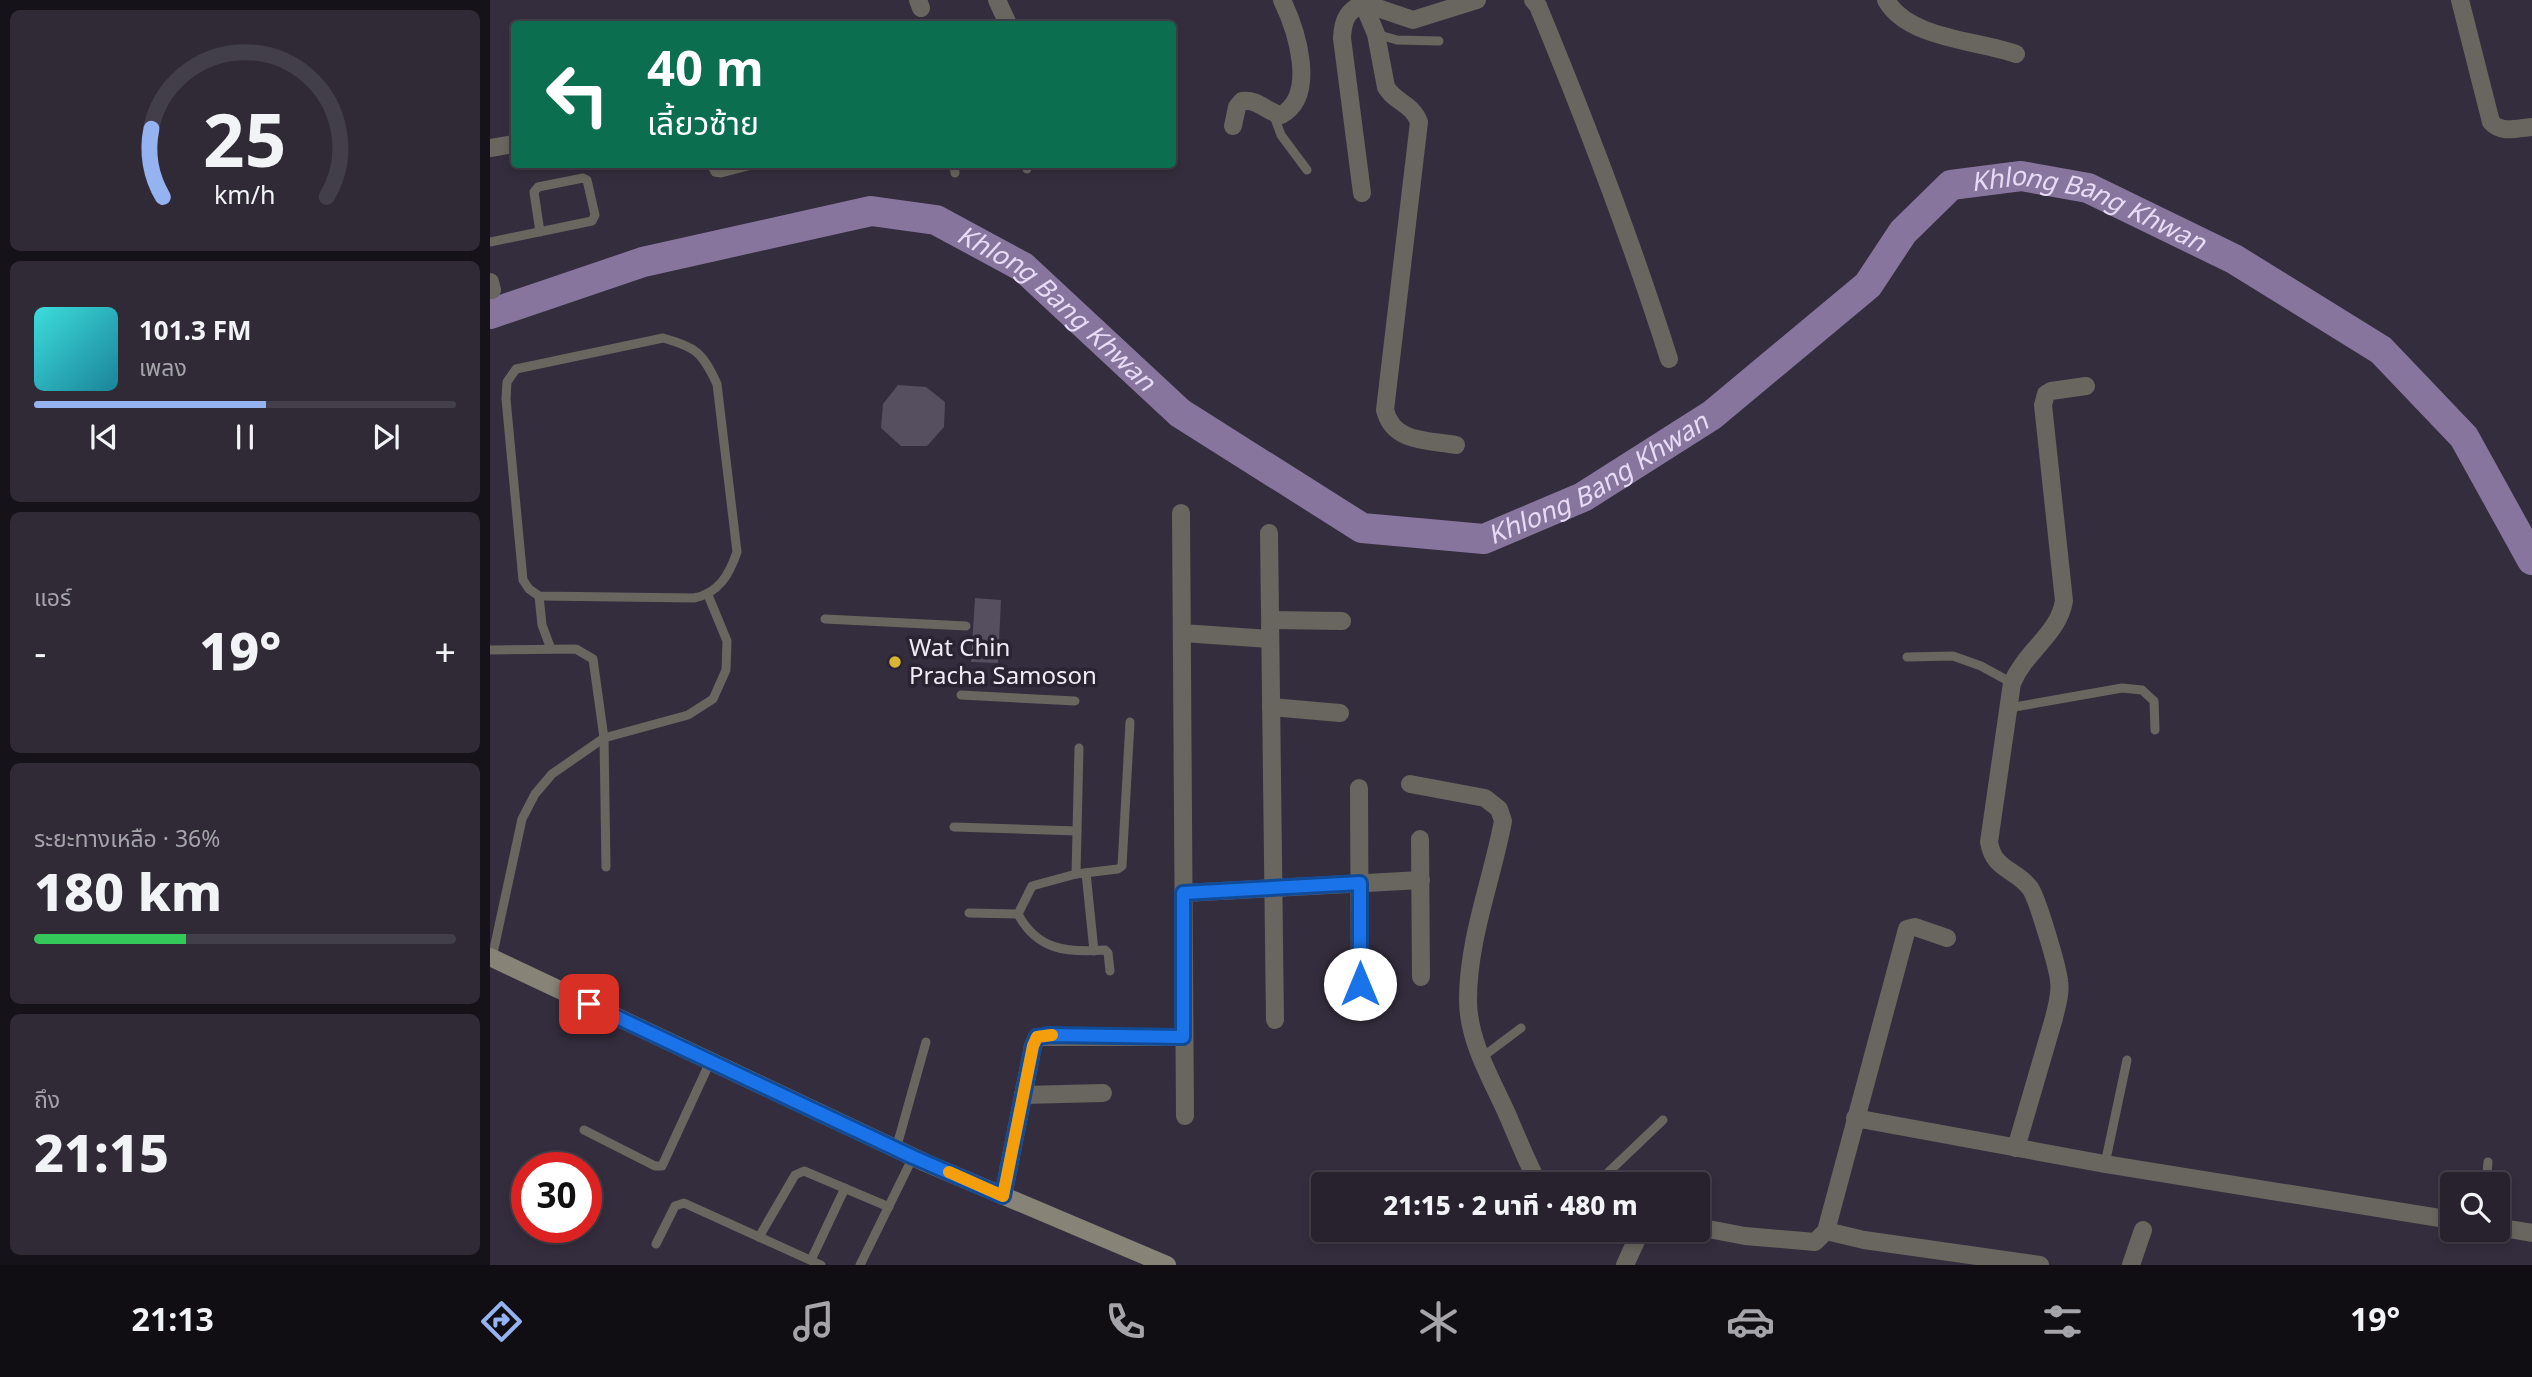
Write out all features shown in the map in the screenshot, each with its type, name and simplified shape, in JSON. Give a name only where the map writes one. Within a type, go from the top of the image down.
[{"type":"main road","points":[[491,958],[913,1157],[1167,1265]]},
{"type":"street","points":[[997,0],[1007,21]]},
{"type":"street","points":[[1233,125],[1237,107],[1242,101],[1260,103],[1273,113],[1281,115],[1288,111],[1300,90],[1299,48],[1282,0]]},
{"type":"street","points":[[1362,1],[1413,20],[1477,0]]},
{"type":"street","points":[[1533,0],[1538,6],[1591,133],[1641,271],[1669,359]]},
{"type":"street","points":[[1886,0],[1893,11],[1906,22],[1955,40],[2016,54]]},
{"type":"street","points":[[2460,0],[2491,122],[2497,128],[2506,130],[2532,127]]},
{"type":"street","points":[[1362,1],[1376,34],[1386,87],[1390,94],[1415,111],[1419,122],[1385,410],[1388,423],[1398,432],[1456,445]]},
{"type":"street","points":[[1362,1],[1349,11],[1343,23],[1342,38],[1362,193]]},
{"type":"street","points":[[490,148],[511,144]]},
{"type":"street","points":[[2015,1148],[2054,1018],[2059,998],[2059,979],[2037,902],[2030,887],[2001,866],[1991,855],[1989,842],[2012,683],[2024,660],[2056,625],[2064,601],[2043,405],[2046,394],[2051,391],[2086,386]]},
{"type":"street","points":[[1181,513],[1185,1116]]},
{"type":"street","points":[[1269,533],[1275,1020]]},
{"type":"street","points":[[1270,620],[1342,621]]},
{"type":"street","points":[[1182,633],[1270,639]]},
{"type":"street","points":[[1271,707],[1340,713]]},
{"type":"street","points":[[1410,784],[1485,798],[1500,809],[1503,821],[1478,923],[1468,1001],[1471,1025],[1481,1058],[1532,1172]]},
{"type":"street","points":[[1359,788],[1360,1010]]},
{"type":"street","points":[[1420,839],[1421,977]]},
{"type":"street","points":[[1183,893],[1421,880]]},
{"type":"street","points":[[1710,1229],[1745,1236],[1815,1242],[1826,1231],[1907,929],[1915,927],[1947,938]]},
{"type":"street","points":[[1003,1196],[1037,1037],[1183,1037]]},
{"type":"street","points":[[1023,1095],[1103,1093]]},
{"type":"street","points":[[1855,1118],[2105,1164],[2440,1218]]},
{"type":"street","points":[[2510,1229],[2532,1233]]},
{"type":"street","points":[[2131,1265],[2143,1230]]},
{"type":"street","points":[[1826,1231],[1864,1240],[2032,1265]]},
{"type":"street","points":[[1625,1265],[1636,1242]]},
{"type":"lane","points":[[1376,34],[1397,40],[1439,41]]},
{"type":"lane","points":[[1273,113],[1281,135],[1307,170]]},
{"type":"lane","points":[[713,168],[715,172],[721,173],[740,168]]},
{"type":"lane","points":[[490,242],[592,222],[595,215],[587,180],[583,177],[538,187],[534,192],[540,232]]},
{"type":"lane","points":[[663,338],[686,345],[705,358],[717,384],[737,552],[729,575],[708,595],[694,598],[539,596],[529,589],[523,580],[506,399],[507,382],[516,369],[663,338]]},
{"type":"lane","points":[[491,958],[522,819],[535,794],[552,774],[604,738],[688,715],[713,699],[726,670],[727,641],[708,595]]},
{"type":"lane","points":[[539,596],[542,625],[551,649]]},
{"type":"lane","points":[[825,619],[966,626]]},
{"type":"lane","points":[[490,650],[576,649],[593,659],[604,738],[606,867]]},
{"type":"lane","points":[[1907,657],[1953,656],[1981,666],[2012,683]]},
{"type":"lane","points":[[2009,708],[2123,688],[2142,690],[2154,701],[2155,730]]},
{"type":"lane","points":[[961,695],[1075,701]]},
{"type":"lane","points":[[1018,914],[1032,886],[1122,866],[1130,722]]},
{"type":"lane","points":[[1079,748],[1077,831],[1094,951]]},
{"type":"lane","points":[[954,827],[1077,831]]},
{"type":"lane","points":[[969,913],[1018,914]]},
{"type":"lane","points":[[1018,914],[1025,928],[1037,939],[1054,947],[1081,951],[1105,950],[1108,953],[1110,971]]},
{"type":"lane","points":[[1481,1058],[1521,1028]]},
{"type":"lane","points":[[896,1149],[926,1042]]},
{"type":"lane","points":[[2105,1164],[2127,1060]]},
{"type":"lane","points":[[584,1130],[655,1166],[662,1166],[710,1062]]},
{"type":"lane","points":[[1609,1172],[1663,1120]]},
{"type":"lane","points":[[860,1265],[913,1157]]},
{"type":"lane","points":[[2487,1172],[2488,1162]]},
{"type":"lane","points":[[759,1237],[799,1172],[804,1171],[889,1206]]},
{"type":"lane","points":[[811,1260],[845,1188]]},
{"type":"lane","points":[[656,1244],[679,1203],[821,1265]]},
{"type":"building","points":[[898,385],[926,387],[945,402],[944,427],[927,446],[901,446],[881,428],[883,404]]},
{"type":"building","points":[[975,598],[1001,600],[998,663],[971,662]]},
{"type":"waterway","name":"Khlong Bang Khwan","points":[[490,314],[643,262],[871,211],[936,220],[1023,267],[1180,413],[1362,528],[1484,539],[1583,497],[1712,415],[1868,285],[1903,232],[1951,185],[2021,176],[2088,188],[2234,259],[2381,350],[2464,437],[2532,560]]},
{"type":"slow traffic","points":[[949,1172],[1003,1196],[1033,1046],[1037,1037],[1052,1035]]},
{"type":"place","name":"Wat Chin Pracha Samoson","points":[[895,662]]},
{"type":"route","points":[[589,1004],[913,1157],[1003,1196],[1037,1037],[1183,1037],[1183,893],[1360,883],[1360,984]]}]
